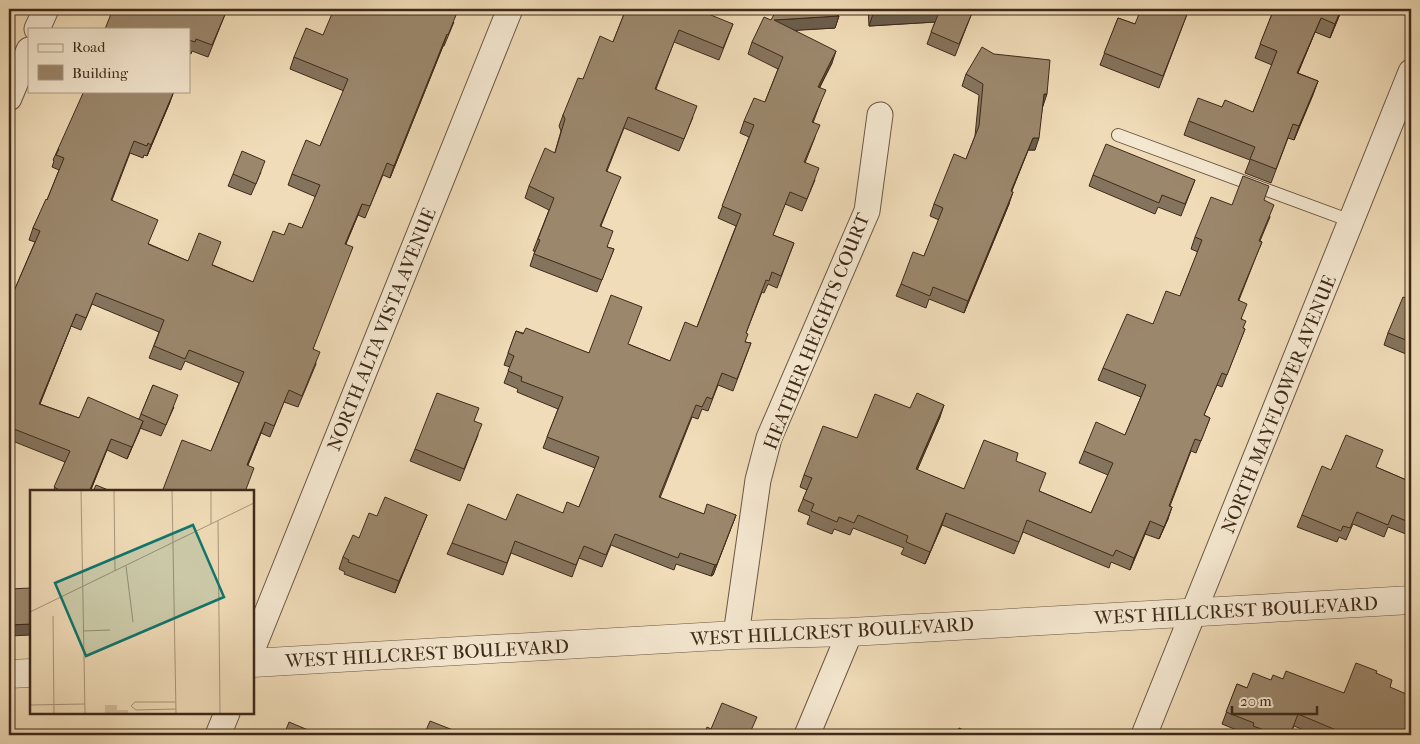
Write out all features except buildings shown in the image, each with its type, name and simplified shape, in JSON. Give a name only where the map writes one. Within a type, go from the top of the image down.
[{"type":"street","points":[[37,28],[46,9]]},
{"type":"street","name":"NORTH ALTA VISTA AVENUE","points":[[254,645],[510,9]]},
{"type":"street","points":[[9,98],[28,52]]},
{"type":"street","name":"NORTH MAYFLOWER AVENUE","points":[[1144,735],[1411,72]]},
{"type":"street","name":"HEATHER HEIGHTS COURT","points":[[736,635],[758,480],[769,438],[866,211],[880,115]]},
{"type":"street","name":"WEST HILLCREST BOULEVARD","points":[[254,662],[736,635],[850,632],[1411,600]]},
{"type":"street","points":[[808,735],[850,632]]},
{"type":"street","points":[[9,674],[30,673]]},
{"type":"street","points":[[218,735],[227,714]]},
{"type":"lane","points":[[1118,135],[1351,221]]}]
